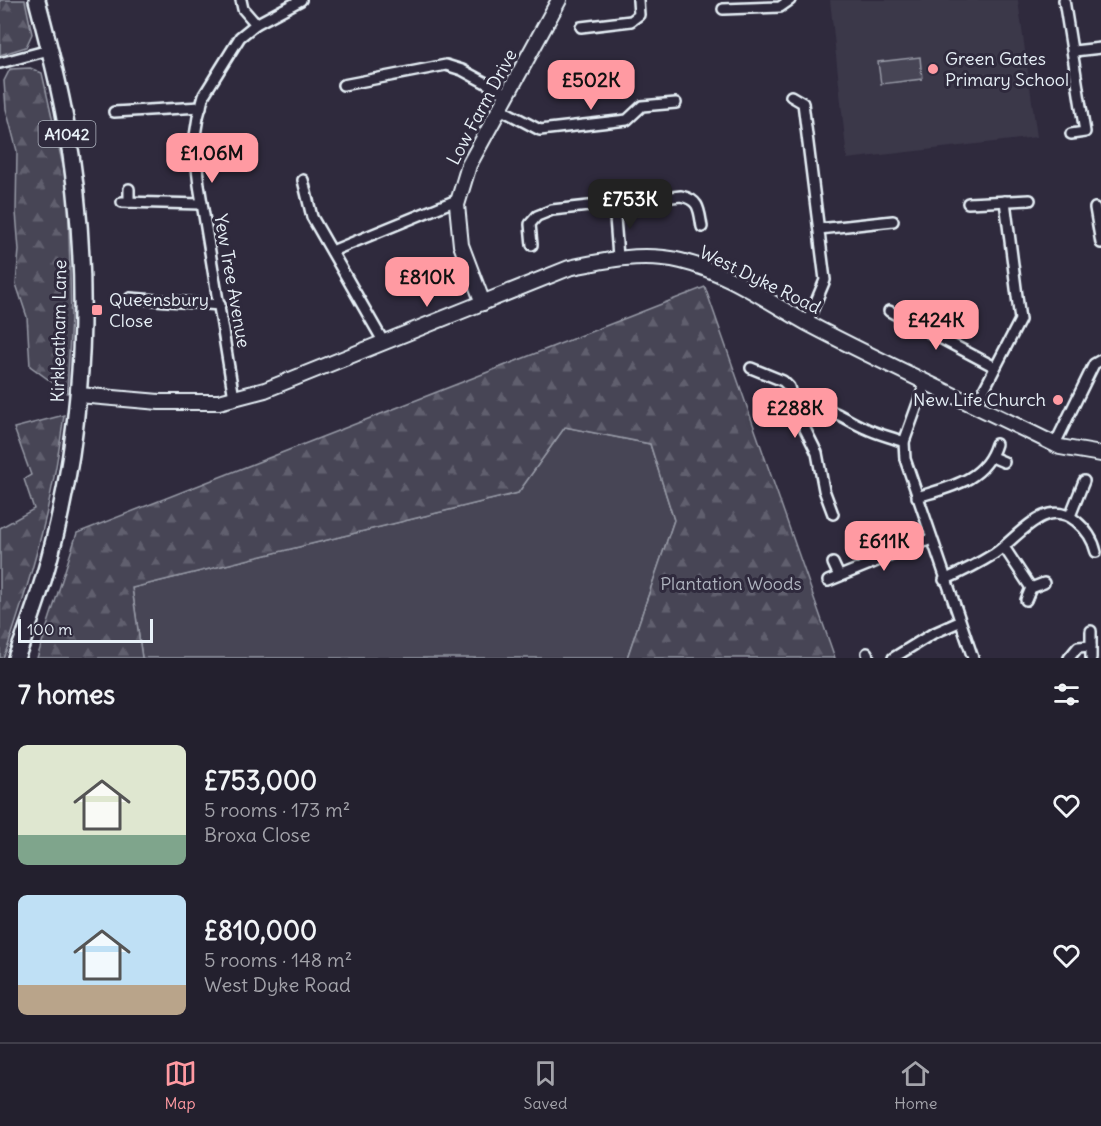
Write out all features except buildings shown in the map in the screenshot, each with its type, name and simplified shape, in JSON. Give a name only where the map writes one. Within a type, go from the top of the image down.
[{"type":"main road","name":"Kirkleatham Lane","points":[[16,658],[39,591],[67,481],[79,395],[81,318],[79,240],[65,120],[37,0]]},
{"type":"street","points":[[241,0],[243,9],[255,24]]},
{"type":"street","name":"Yew Tree Avenue","points":[[234,398],[194,142],[201,107],[221,64],[240,36],[255,24],[301,0]]},
{"type":"street","name":"Low Farm Drive","points":[[483,303],[461,245],[457,205],[469,165],[559,0]]},
{"type":"street","points":[[581,27],[631,21],[639,15],[638,0]]},
{"type":"street","points":[[723,9],[780,7],[790,0]]},
{"type":"street","points":[[1064,0],[1074,51],[1085,132],[1071,134]]},
{"type":"street","points":[[1074,51],[1101,48]]},
{"type":"street","points":[[0,63],[49,50]]},
{"type":"street","points":[[343,85],[446,65],[462,70],[508,95]]},
{"type":"street","points":[[791,96],[803,103],[825,280],[807,323]]},
{"type":"street","points":[[120,100],[117,112],[201,107]]},
{"type":"street","points":[[500,109],[540,130],[627,120],[642,106],[676,103]]},
{"type":"street","points":[[303,180],[312,217],[382,341]]},
{"type":"street","points":[[129,189],[126,202],[202,204]]},
{"type":"street","points":[[532,245],[530,224],[537,216],[552,210],[681,196],[693,198],[698,205],[702,227]]},
{"type":"street","points":[[332,251],[459,199]]},
{"type":"street","points":[[968,203],[1030,200]]},
{"type":"street","points":[[976,405],[1020,320],[1005,201]]},
{"type":"street","points":[[614,204],[618,257]]},
{"type":"street","points":[[1095,208],[1101,243]]},
{"type":"street","points":[[819,229],[893,221]]},
{"type":"street","name":"West Dyke Road","points":[[79,395],[159,402],[219,402],[265,390],[382,341],[569,268],[618,257],[654,258],[703,268],[761,296],[807,323],[1055,444],[1101,454]]},
{"type":"street","points":[[141,299],[142,287]]},
{"type":"street","points":[[130,298],[220,305]]},
{"type":"street","points":[[889,311],[994,367]]},
{"type":"street","points":[[1055,444],[1094,364],[1101,360]]},
{"type":"street","points":[[751,368],[783,381],[789,387],[795,409],[817,453],[824,490],[833,514]]},
{"type":"street","points":[[926,381],[904,442],[904,459],[944,580],[973,658]]},
{"type":"street","points":[[795,409],[809,406],[829,409],[863,428],[904,442]]},
{"type":"street","points":[[917,497],[960,484],[985,467],[992,457],[996,444]]},
{"type":"street","points":[[992,457],[1004,462]]},
{"type":"street","points":[[1070,487],[1083,485],[1070,516]]},
{"type":"street","points":[[944,580],[976,565],[1004,547],[1037,518],[1053,514],[1070,516],[1084,527],[1093,541],[1096,552]]},
{"type":"street","points":[[1093,541],[1101,532]]},
{"type":"street","points":[[828,581],[931,539]]},
{"type":"street","points":[[1004,547],[1031,588]]},
{"type":"street","points":[[833,563],[839,576]]},
{"type":"street","points":[[1026,600],[1031,588],[1044,583]]},
{"type":"street","points":[[893,658],[932,634],[959,622]]},
{"type":"street","points":[[1091,658],[1092,631]]},
{"type":"street","points":[[1069,658],[1078,647],[1091,646]]},
{"type":"shaded area","name":"Green Gates Primary School","points":[[830,0],[1018,0],[1037,137],[847,159]]},
{"type":"green space","points":[[0,0],[25,0],[32,34],[26,47],[0,55]]},
{"type":"green space","points":[[920,57],[922,79],[881,84],[878,62]]},
{"type":"green space","points":[[30,68],[42,73],[68,188],[71,317],[67,393],[30,366],[27,317],[16,284],[19,250],[16,212],[17,151],[6,109],[4,81],[10,69]]},
{"type":"green space","name":"Plantation Woods","points":[[705,287],[835,658],[627,658],[674,520],[650,444],[565,427],[518,493],[132,588],[142,658],[37,658],[77,533]]},
{"type":"green space","points":[[64,415],[49,504],[35,560],[8,646],[3,658],[0,658],[0,528],[34,509],[24,479],[31,475],[14,428]]},
{"type":"green space","points":[[565,427],[650,444],[674,520],[627,658],[142,658],[132,588],[518,493]]},
{"type":"place","name":"Green Gates Primary School","points":[[933,69]]},
{"type":"place","name":"Queensbury Close","points":[[97,310]]},
{"type":"place","name":"New Life Church","points":[[1058,400]]}]
